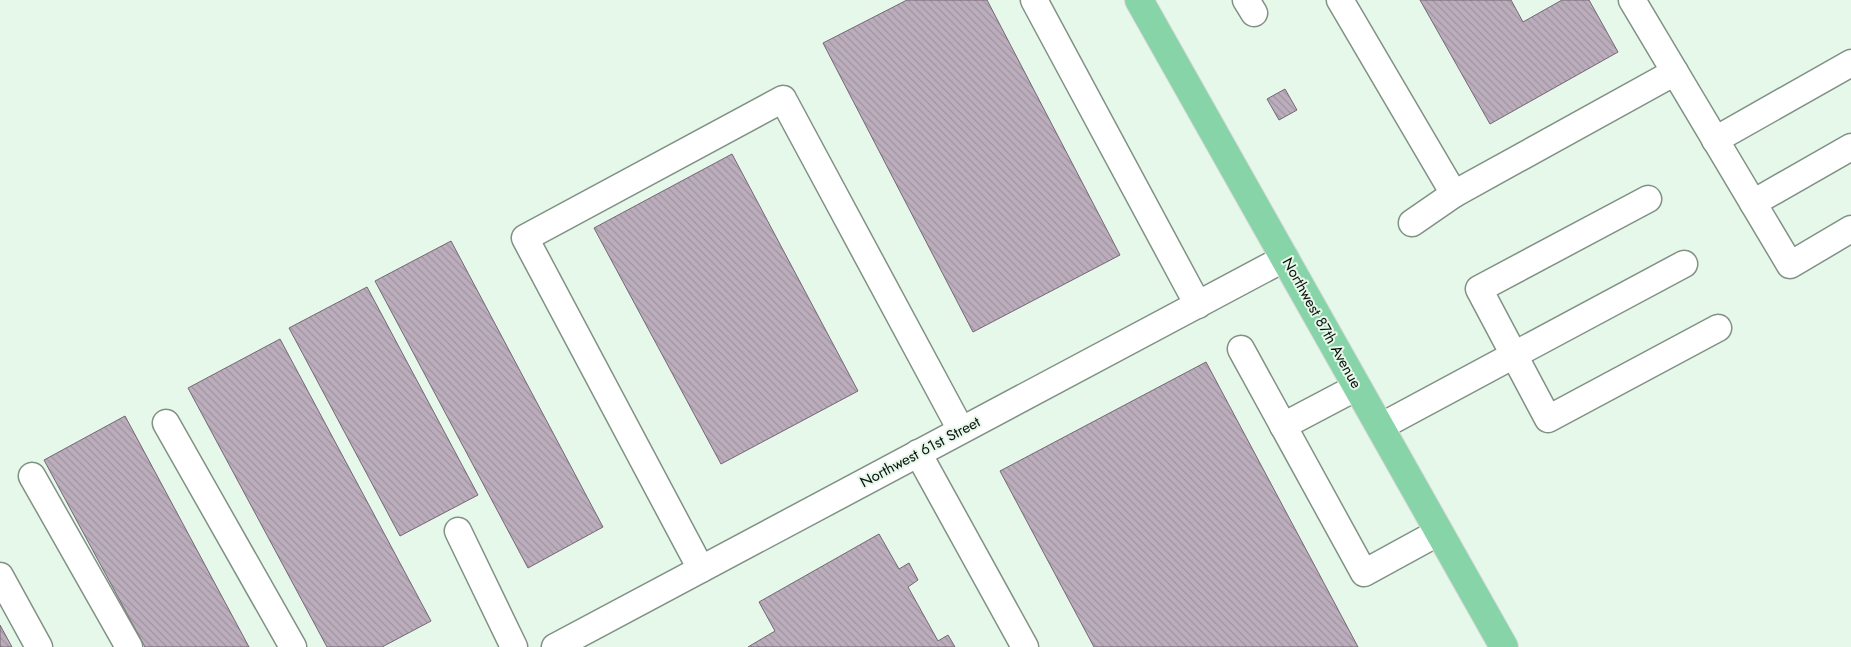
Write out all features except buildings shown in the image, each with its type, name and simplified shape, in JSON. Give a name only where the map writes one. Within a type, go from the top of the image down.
[{"type":"main road","name":"Northwest 87th Avenue","points":[[1139,0],[1504,647]]},
{"type":"street","points":[[1034,0],[1198,305]]},
{"type":"street","points":[[1340,0],[1454,194]]},
{"type":"street","points":[[1632,0],[1790,265],[1851,229]]},
{"type":"street","points":[[1715,140],[1851,63]]},
{"type":"street","points":[[1412,223],[1454,194],[1675,72]]},
{"type":"street","points":[[701,569],[525,238],[783,99],[961,430]]},
{"type":"street","points":[[1753,202],[1851,147]]},
{"type":"street","points":[[1648,199],[1479,289],[1548,419],[1718,328]]},
{"type":"street","name":"Northwest 61st Street","points":[[561,646],[701,569],[1285,258]]},
{"type":"street","points":[[1380,427],[1684,264]]},
{"type":"street","points":[[1242,349],[1364,574],[1439,532]]},
{"type":"street","points":[[1283,426],[1357,386]]},
{"type":"street","points":[[166,423],[294,647]]},
{"type":"street","points":[[918,453],[1024,647]]},
{"type":"street","points":[[32,476],[129,647]]},
{"type":"street","points":[[458,531],[514,647]]},
{"type":"street","points":[[0,576],[39,647]]}]
